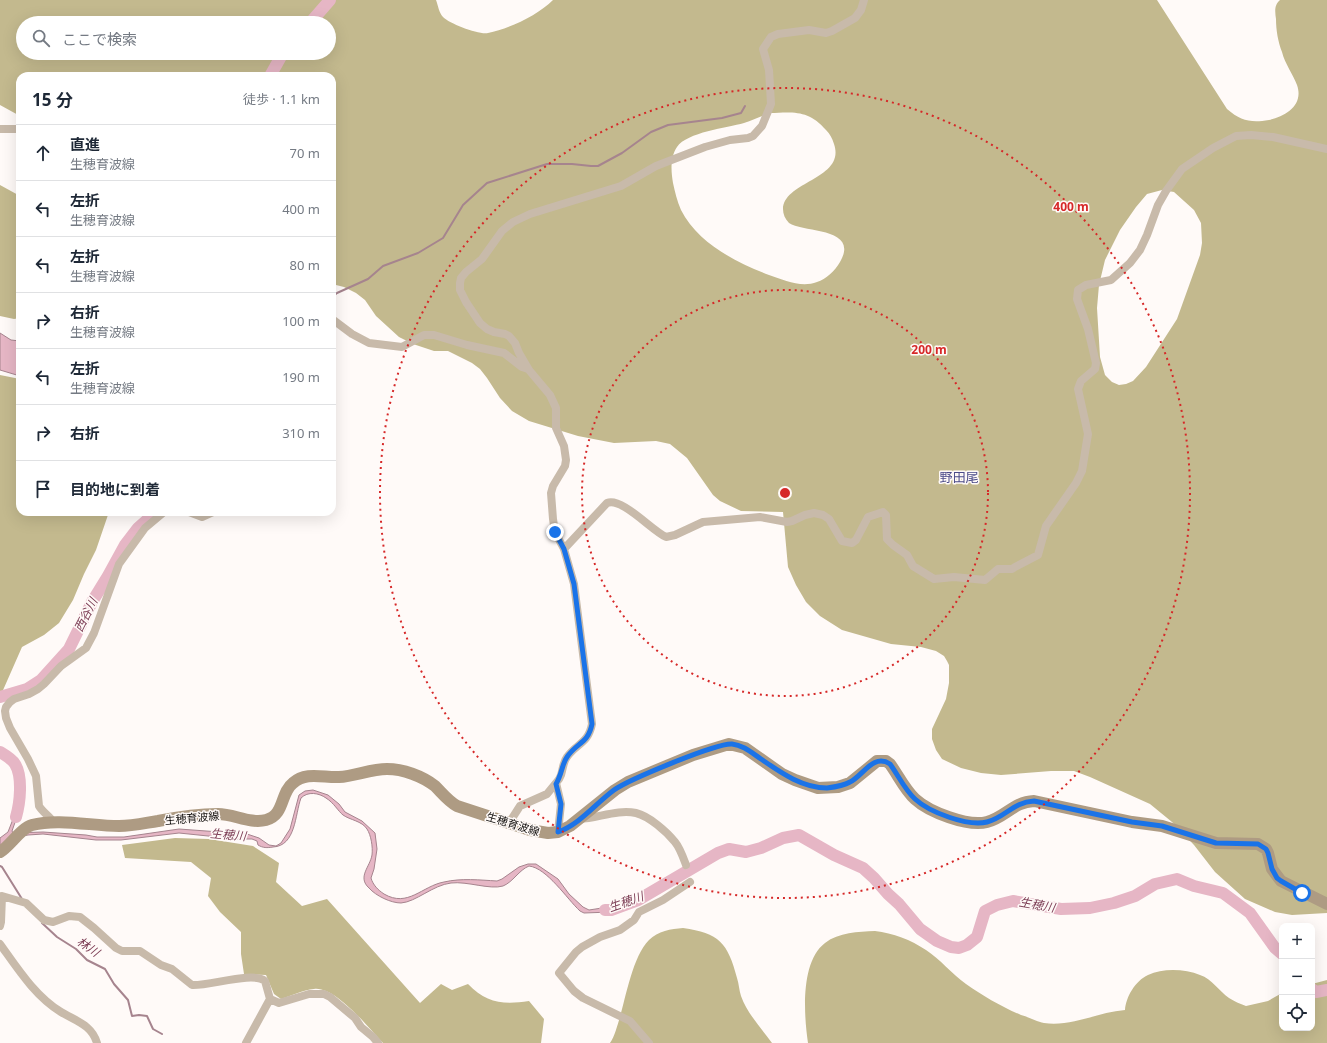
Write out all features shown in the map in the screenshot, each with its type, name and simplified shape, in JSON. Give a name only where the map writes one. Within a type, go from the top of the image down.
[{"type":"main road","name":"生穂育波線","points":[[0,852],[32,825],[54,823],[120,826],[137,825],[187,816],[218,814],[254,821],[266,820],[275,816],[280,809],[287,789],[292,783],[299,779],[312,776],[339,777],[388,769],[418,776],[435,786],[451,803],[457,806],[537,832],[558,832],[580,819],[615,790],[628,782],[693,755],[729,744],[745,748],[782,774],[818,788],[838,787],[850,782],[857,778],[872,764],[882,760],[890,764],[913,798],[922,805],[968,822],[987,822],[997,818],[1024,802],[1034,801],[1132,822],[1162,826],[1216,843],[1258,844],[1266,849],[1270,858],[1272,869],[1281,881],[1327,904]]},
{"type":"street","points":[[509,823],[520,806],[547,794],[556,784],[561,775],[563,765],[567,757],[583,742],[590,731],[592,724],[574,584],[564,549],[555,532],[551,493],[553,486],[565,466],[566,454],[556,428],[554,401],[529,370],[515,343],[509,336],[487,329],[472,313],[460,290],[461,278],[487,253],[502,231],[513,222],[530,214],[620,186],[656,166],[705,147],[730,140],[753,136],[762,126],[771,104],[769,70],[763,49],[771,37],[778,34],[809,30],[826,33],[832,31],[855,18],[861,10],[864,0]]},
{"type":"street","points":[[0,129],[16,129]]},
{"type":"street","points":[[564,549],[607,503],[610,502],[622,505],[662,535],[669,537],[703,522],[760,517],[787,522],[814,513],[823,515],[829,519],[842,541],[852,543],[856,540],[868,517],[883,512],[886,515],[887,538],[889,542],[907,555],[913,566],[934,578],[954,577],[985,580],[998,569],[1012,569],[1038,555],[1046,526],[1076,483],[1083,467],[1088,434],[1078,388],[1081,381],[1094,369],[1096,363],[1088,329],[1077,299],[1078,290],[1086,285],[1111,280],[1130,263],[1143,245],[1158,205],[1166,191],[1182,170],[1213,148],[1236,136],[1251,135],[1273,137],[1327,149]]},
{"type":"street","points":[[336,322],[352,334],[370,343],[402,347],[424,335],[434,335],[467,345],[504,353],[522,367],[529,370]]},
{"type":"street","points":[[54,823],[39,806],[36,776],[10,728],[6,718],[6,707],[14,699],[38,689],[61,666],[86,648],[94,633],[119,564],[145,528],[159,516]]},
{"type":"street","points":[[556,784],[561,804],[558,832]]},
{"type":"street","points":[[580,819],[623,813],[636,813],[656,824],[675,842],[686,865]]},
{"type":"street","points":[[649,1043],[630,1021],[583,998],[574,991],[559,973],[582,947],[600,937],[620,930],[634,920],[639,912],[663,900],[690,882]]},
{"type":"street","points":[[0,926],[2,896],[24,903],[44,920],[53,922],[69,916],[80,917],[116,948],[122,951],[140,951],[161,965],[172,969],[189,984],[217,983],[243,978],[260,978],[265,982],[270,999],[246,1043]]},
{"type":"street","points":[[0,944],[20,972],[41,996],[62,1012],[82,1023],[91,1030],[97,1043]]},
{"type":"street","points":[[270,999],[279,1003],[309,994],[324,994],[351,1014],[378,1043]]},
{"type":"shaded area","points":[[0,0],[436,0],[440,13],[447,20],[465,28],[488,33],[523,21],[547,6],[553,0],[1157,0],[1227,109],[1242,119],[1263,121],[1282,116],[1292,108],[1296,104],[1299,92],[1285,61],[1278,40],[1275,14],[1277,4],[1280,0],[1327,0],[1327,913],[1292,915],[1275,912],[1245,899],[1215,872],[1194,845],[1172,822],[1150,804],[1090,777],[1074,771],[1051,771],[1001,775],[981,773],[961,768],[942,759],[936,750],[932,739],[932,729],[946,699],[949,683],[949,665],[944,656],[936,651],[921,647],[891,644],[842,630],[820,616],[806,602],[788,567],[783,512],[741,511],[720,501],[713,495],[687,458],[670,444],[656,441],[614,443],[578,436],[529,421],[512,411],[500,398],[480,369],[472,363],[448,351],[434,351],[413,344],[399,337],[376,316],[365,300],[356,293],[336,285],[336,72],[16,72],[16,114],[0,105]],"holes":[[[786,112],[807,116],[820,123],[831,136],[834,144],[835,156],[831,165],[823,173],[793,192],[786,200],[783,209],[784,216],[789,223],[828,233],[837,237],[843,243],[844,251],[838,265],[827,277],[811,284],[799,284],[769,275],[743,264],[719,250],[707,242],[688,222],[677,200],[673,183],[672,164],[673,155],[677,147],[682,142],[698,134],[744,123],[770,113]],[[1162,190],[1174,192],[1194,210],[1201,223],[1202,243],[1200,255],[1177,319],[1146,367],[1133,381],[1119,385],[1112,382],[1105,375],[1100,357],[1097,308],[1099,285],[1105,260],[1120,230],[1147,194]]]},
{"type":"shaded area","points":[[0,185],[16,194],[16,319],[0,316]]},
{"type":"shaded area","points":[[0,375],[16,378],[16,516],[108,516],[96,550],[73,600],[59,623],[44,635],[22,647],[0,697]]},
{"type":"shaded area","points":[[175,838],[209,839],[253,846],[279,863],[276,882],[302,906],[327,899],[420,1003],[441,984],[452,990],[468,984],[481,995],[496,1001],[511,1003],[529,1001],[544,1019],[541,1043],[383,1043],[351,1009],[332,994],[314,989],[281,999],[274,994],[266,975],[244,974],[241,954],[241,932],[220,912],[208,896],[211,878],[191,862],[125,858],[122,845]]},
{"type":"shaded area","points":[[683,928],[695,930],[714,937],[725,948],[734,966],[740,994],[747,1008],[772,1043],[610,1043],[617,1027],[634,966],[643,947],[656,934]]},
{"type":"shaded area","points":[[875,931],[895,935],[920,946],[961,980],[986,997],[1014,1012],[1044,1023],[1065,1023],[1105,1013],[1125,1010],[1129,995],[1139,981],[1148,975],[1160,971],[1174,970],[1188,971],[1204,977],[1212,982],[1229,998],[1246,1006],[1268,1001],[1279,995],[1279,1031],[1315,1031],[1315,983],[1327,980],[1327,1043],[808,1043],[805,1005],[811,963],[817,952],[830,939],[849,933]]},
{"type":"water","points":[[0,333],[11,340],[16,341],[16,375],[0,370]]},
{"type":"water","name":"生穂川","points":[[313,790],[328,795],[339,804],[345,812],[362,821],[375,833],[377,849],[371,878],[374,885],[380,891],[393,898],[400,899],[415,895],[436,884],[450,881],[497,881],[519,867],[528,864],[536,864],[558,879],[569,894],[583,907],[589,910],[615,906],[624,907],[611,912],[584,913],[575,906],[543,872],[529,866],[503,886],[492,887],[464,883],[451,883],[444,884],[407,902],[397,903],[388,900],[372,891],[364,880],[365,872],[372,855],[371,838],[365,826],[343,815],[326,798],[314,794],[307,794],[301,798],[293,828],[286,841],[281,845],[267,848],[258,845],[257,841],[252,839],[237,839],[179,833],[121,840],[96,840],[43,834],[28,835],[13,838],[0,846],[0,838],[8,832],[18,801],[20,801],[19,811],[12,831],[13,833],[43,832],[97,837],[124,837],[179,829],[247,834],[259,838],[269,845],[276,846],[281,843],[290,829],[299,795],[305,791]]},
{"type":"waterway","name":"西谷川","points":[[316,16],[330,0]]},
{"type":"waterway","name":"西谷川","points":[[272,72],[279,60]]},
{"type":"waterway","points":[[336,294],[368,279],[383,266],[418,253],[443,238],[463,205],[487,183],[547,164],[598,166],[622,153],[651,132],[668,125],[722,118],[741,113],[745,106]]},
{"type":"waterway","name":"西谷川","points":[[0,697],[27,689],[41,680],[69,649],[92,602],[125,545],[138,528],[152,516]]},
{"type":"waterway","name":"西谷川","points":[[0,752],[14,762],[18,769],[20,798],[16,817]]},
{"type":"waterway","name":"生穂川","points":[[605,910],[611,910],[638,900],[718,853],[729,849],[746,852],[761,848],[783,838],[799,835],[834,855],[863,868],[899,904],[920,929],[937,941],[951,947],[959,948],[967,945],[977,937],[985,911],[997,905],[1013,901],[1061,909],[1090,908],[1114,903],[1135,896],[1155,884],[1177,879],[1194,886],[1223,893],[1250,913],[1279,951]]},
{"type":"waterway","name":"林川","points":[[0,866],[22,899]]},
{"type":"waterway","name":"林川","points":[[42,923],[57,937],[76,949],[87,960],[105,969],[114,984],[128,1000],[132,1016],[147,1016],[153,1029],[162,1034]]},
{"type":"waterway","name":"生穂川","points":[[1315,991],[1327,990]]},
{"type":"district","name":"野田尾","points":[[959,477]]},
{"type":"route","points":[[555,532],[564,549],[574,584],[592,724],[587,737],[567,757],[563,765],[561,775],[556,784],[561,799],[558,832],[580,819],[615,790],[628,782],[693,755],[718,746],[729,744],[745,748],[782,774],[818,788],[838,787],[857,778],[877,761],[886,761],[890,764],[913,798],[922,805],[968,822],[987,822],[997,818],[1024,802],[1034,801],[1132,822],[1162,826],[1216,843],[1258,844],[1266,849],[1270,858],[1272,869],[1277,878],[1302,893]]}]
